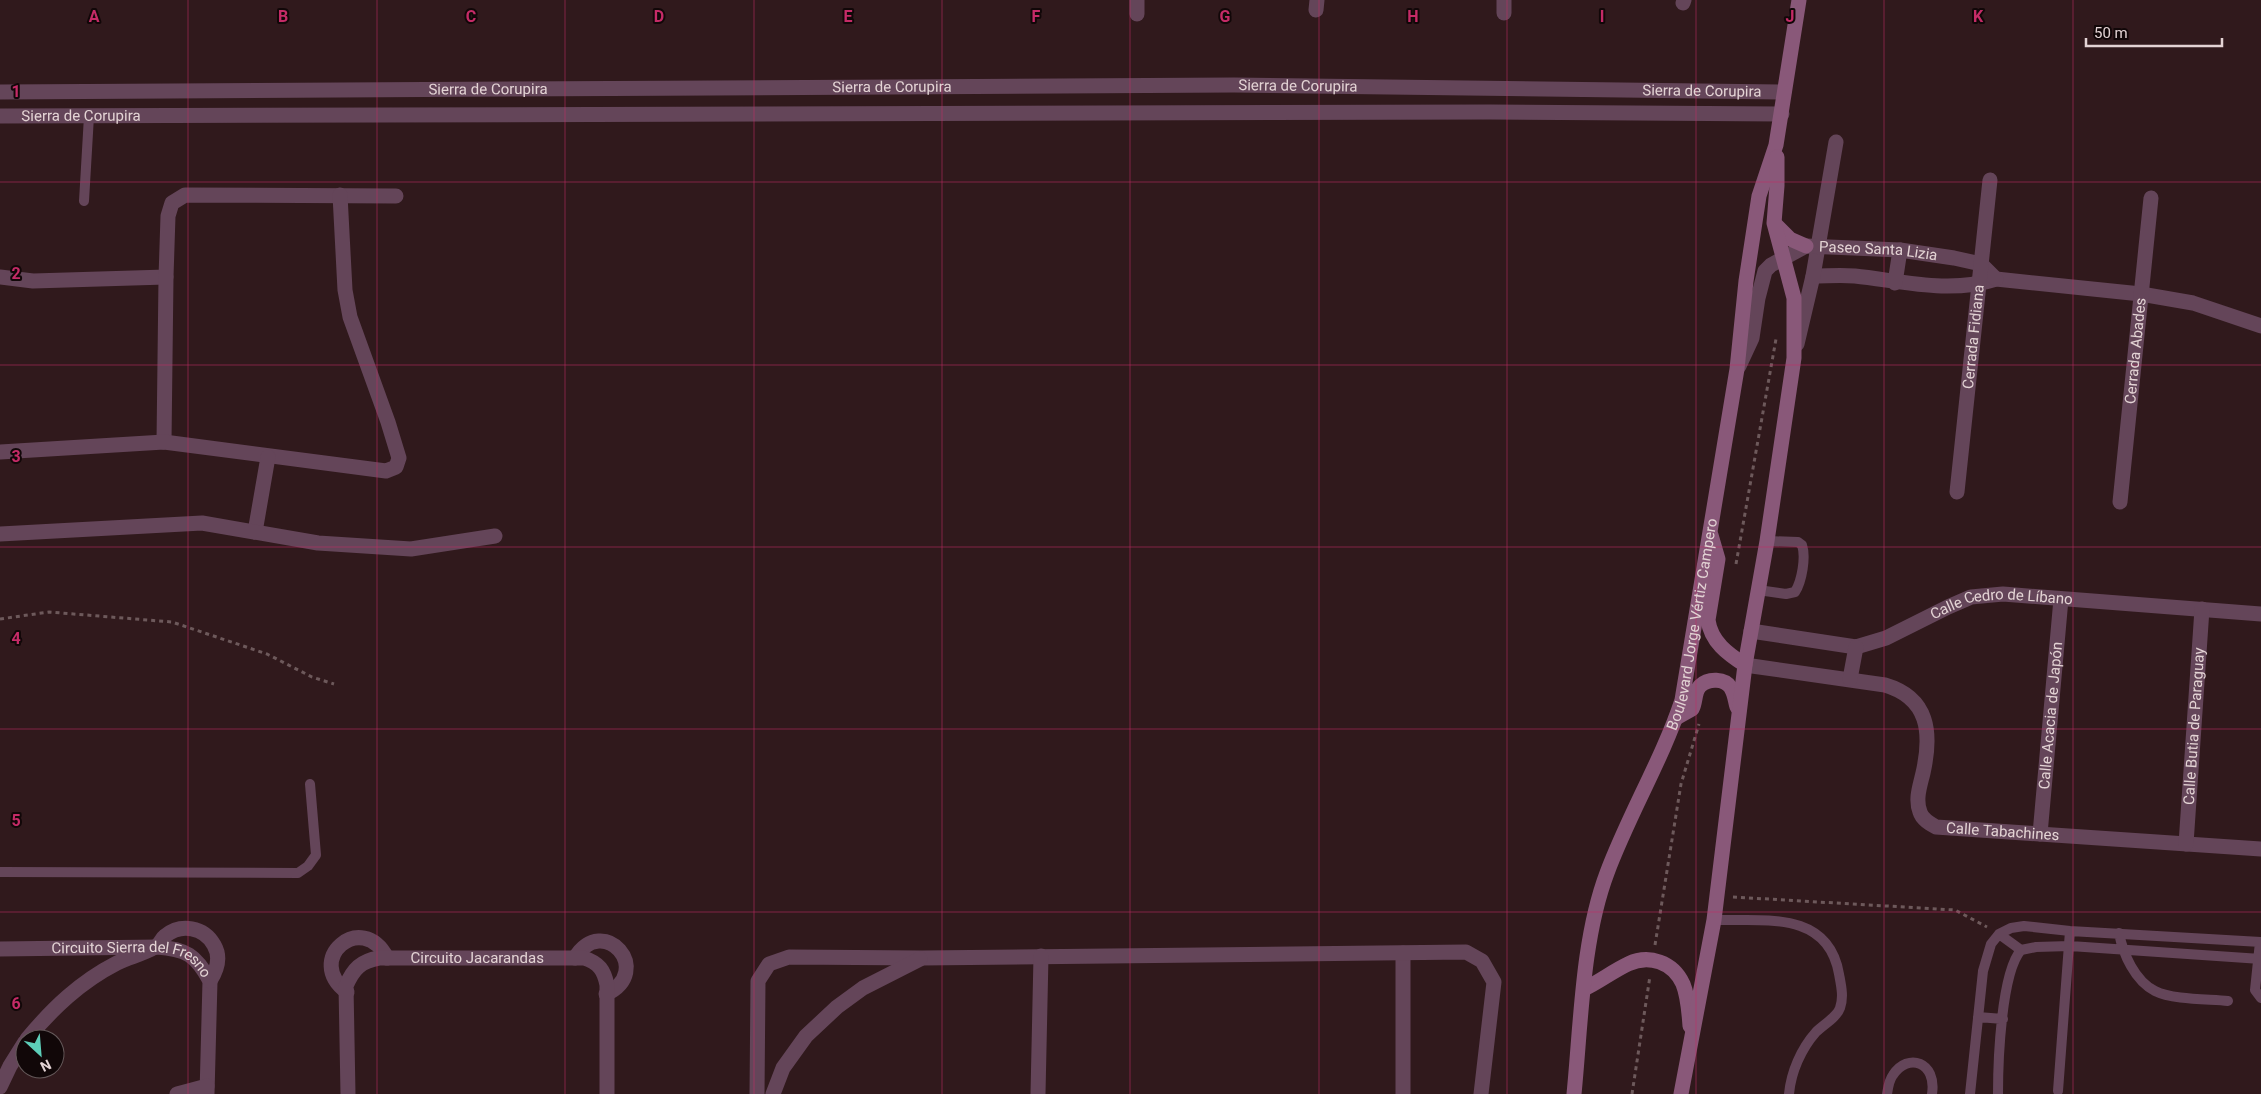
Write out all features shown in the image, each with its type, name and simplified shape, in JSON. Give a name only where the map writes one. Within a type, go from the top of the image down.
[{"type":"main road","name":"Boulevard Jorge Vértiz Campero","points":[[1574,1094],[1584,989],[1592,937],[1606,874],[1666,744],[1682,700],[1737,369],[1746,281],[1759,196],[1776,145],[1799,0]]},
{"type":"main road","name":"Boulevard Jorge Vértiz Campero","points":[[1681,1094],[1714,920],[1745,665],[1767,540],[1794,358],[1796,309],[1774,223],[1777,186],[1776,145]]},
{"type":"main road","points":[[1774,223],[1790,239],[1812,245]]},
{"type":"main road","points":[[1710,533],[1718,559],[1708,620],[1709,628],[1714,640],[1745,665]]},
{"type":"main road","points":[[1676,718],[1692,709],[1696,692],[1700,685],[1712,680],[1724,682],[1733,690],[1739,716]]},
{"type":"main road","points":[[1584,989],[1637,961],[1653,959],[1666,964],[1675,971],[1683,984],[1692,1042]]},
{"type":"street","name":"Sierra de Corupira","points":[[0,92],[1234,84],[1784,92]]},
{"type":"street","points":[[61,116],[63,92]]},
{"type":"street","name":"Sierra de Corupira","points":[[0,116],[1470,112],[1782,114]]},
{"type":"street","points":[[1794,358],[1813,276],[1812,245],[1836,142]]},
{"type":"street","name":"Cerrada Fidiana","points":[[1957,492],[1990,180]]},
{"type":"street","points":[[164,442],[168,216],[172,203],[185,194],[396,196]]},
{"type":"street","points":[[0,452],[164,442],[386,471],[396,467],[399,458],[350,316],[346,290],[340,195]]},
{"type":"street","name":"Cerrada Abades","points":[[2120,502],[2151,198]]},
{"type":"street","name":"Paseo Santa Lizia","points":[[1737,369],[1752,338],[1758,298],[1765,271],[1771,264],[1783,257],[1812,245],[1900,250],[1981,264]]},
{"type":"street","points":[[1895,283],[1900,250]]},
{"type":"street","points":[[1981,264],[1996,279],[2141,294],[2193,303],[2261,326]]},
{"type":"street","points":[[0,276],[33,281],[166,278]]},
{"type":"street","name":"Paseo Santa Lizia","points":[[1813,276],[1854,276],[1895,283],[1951,286],[1979,285],[1996,279]]},
{"type":"street","points":[[255,532],[268,457]]},
{"type":"street","points":[[0,534],[202,523],[318,543],[412,549],[495,536]]},
{"type":"street","name":"Calle Cedro de Líbano","points":[[1751,631],[1856,647],[1886,638],[1970,598],[2003,594],[2261,614]]},
{"type":"street","name":"Calle Acacia de Japón","points":[[2040,834],[2061,599]]},
{"type":"street","name":"Calle Butia de Paraguay","points":[[2186,844],[2202,609]]},
{"type":"street","points":[[1850,679],[1856,647]]},
{"type":"street","name":"Calle Tabachines","points":[[1745,665],[1850,679],[1898,689],[1909,696],[1919,706],[1925,720],[1928,753],[1917,801],[1920,813],[1925,820],[1936,827],[2261,849]]},
{"type":"street","points":[[35,1029],[65,998],[97,973],[123,960],[157,947],[164,937],[174,930],[186,928],[198,930],[208,936],[215,946],[218,958],[216,970],[210,981]]},
{"type":"street","points":[[347,992],[338,986],[333,977],[331,967],[332,957],[337,948],[345,941],[365,938],[375,942],[387,958]]},
{"type":"street","points":[[575,958],[580,950],[597,940],[612,944],[623,954],[626,963],[624,978],[615,989],[606,994]]},
{"type":"street","name":"Circuito Sierra del Fresno","points":[[0,949],[157,947],[172,948],[191,955],[203,968],[210,981],[207,1090],[177,1094]]},
{"type":"street","points":[[757,1094],[758,981],[769,964],[789,957],[922,958],[1466,952],[1482,960],[1494,982],[1481,1094]]},
{"type":"street","points":[[1403,953],[1403,1094]]},
{"type":"street","points":[[1038,1094],[1041,956]]},
{"type":"street","name":"Circuito Jacarandas","points":[[348,1094],[346,986],[351,974],[359,965],[369,960],[387,958],[584,958],[600,966],[605,974],[607,1094]]},
{"type":"street","points":[[773,1094],[783,1068],[806,1036],[837,1007],[863,988],[922,958]]},
{"type":"street","points":[[0,1087],[15,1058]]},
{"type":"lane","points":[[84,201],[89,116]]},
{"type":"lane","points":[[1758,590],[1786,594],[1795,592],[1799,586],[1804,551],[1802,545],[1798,542],[1767,540]]},
{"type":"lane","points":[[0,872],[298,873],[308,866],[316,855],[310,784]]},
{"type":"lane","points":[[1714,920],[1783,922],[1808,928],[1826,942],[1837,961],[1842,992],[1840,1009],[1815,1034],[1796,1064],[1790,1080],[1789,1094]]},
{"type":"lane","points":[[1970,1094],[1987,953],[1990,944],[1999,934],[2012,928],[2024,926],[2070,931],[2261,942],[2256,990],[2261,998]]},
{"type":"lane","points":[[2058,1091],[2070,931]]},
{"type":"lane","points":[[2119,933],[2122,949],[2136,974],[2154,991],[2167,995],[2228,1001]]},
{"type":"lane","points":[[1999,934],[2021,950],[2036,947],[2070,946],[2260,959]]},
{"type":"lane","points":[[1998,1094],[2003,1019],[2010,969],[2021,950]]},
{"type":"lane","points":[[1978,1017],[2003,1019]]},
{"type":"lane","points":[[1887,1094],[1892,1076],[1898,1070],[1913,1063],[1923,1064],[1928,1069],[1933,1078],[1932,1094]]},
{"type":"path","points":[[0,618],[49,612],[172,622],[267,654],[312,677],[334,684]]},
{"type":"path","points":[[1717,896],[1955,910],[1999,934]]}]
